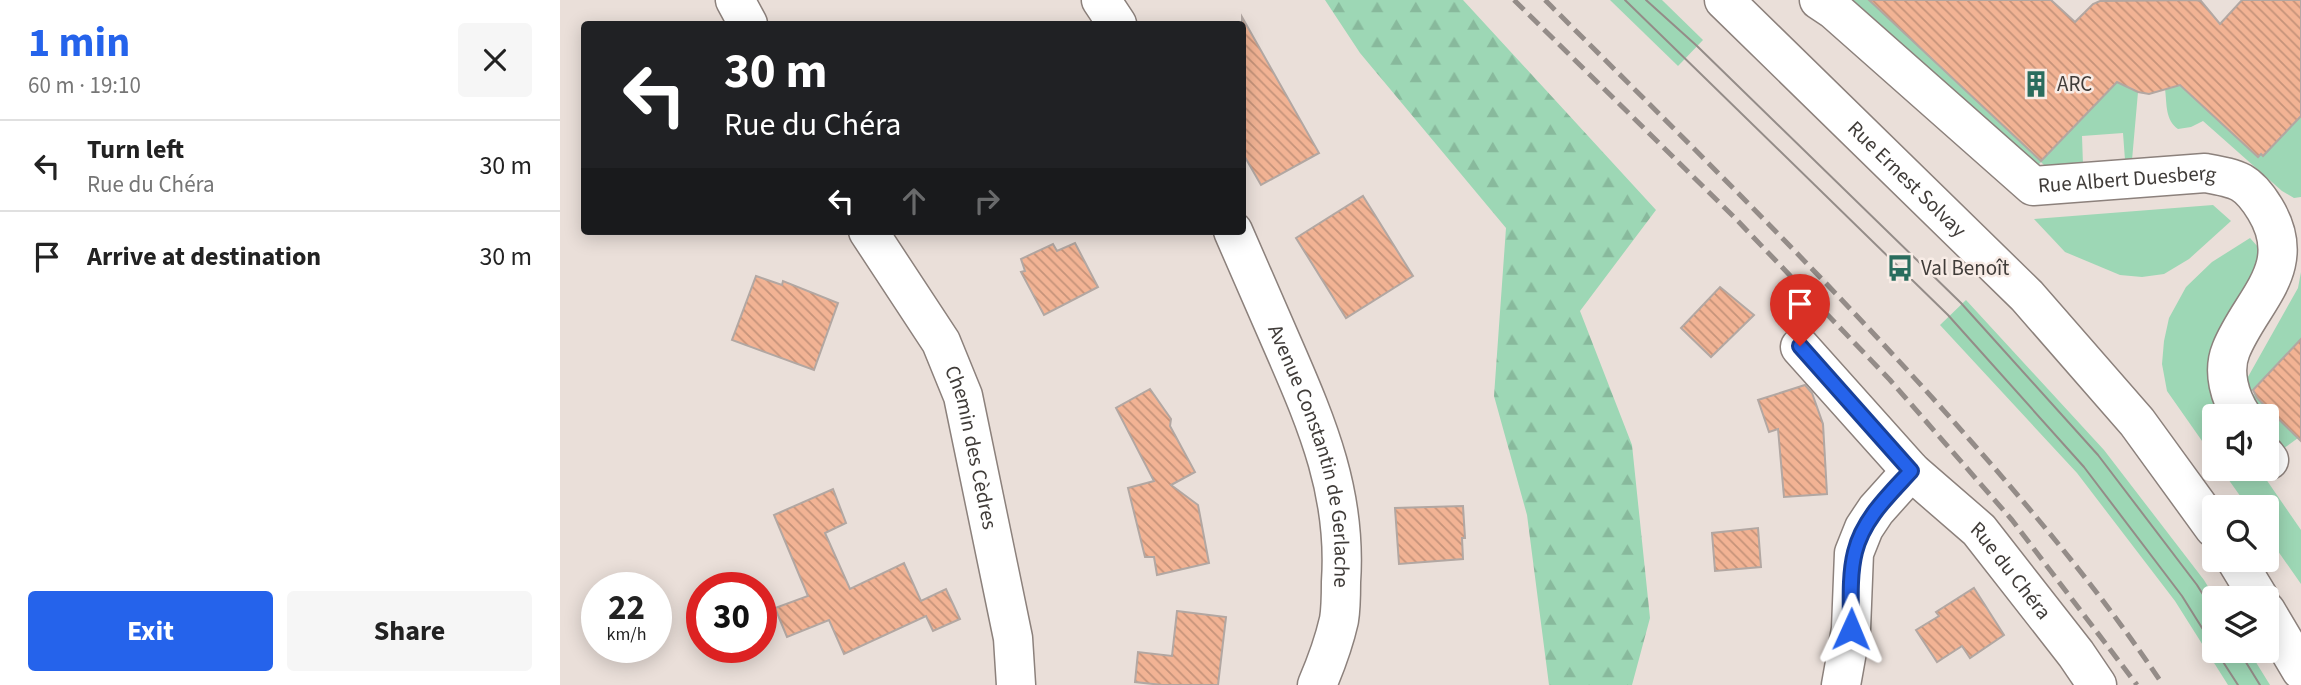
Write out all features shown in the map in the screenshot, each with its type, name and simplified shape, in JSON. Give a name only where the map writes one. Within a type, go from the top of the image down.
[{"type":"street","points":[[735,0],[746,21]]},
{"type":"street","points":[[1101,0],[1115,21]]},
{"type":"street","name":"Rue Ernest Solvay","points":[[1724,0],[2027,296],[2137,422],[2202,511]]},
{"type":"street","name":"Rue Albert Duesberg","points":[[1819,0],[1834,10],[2033,186],[2205,173],[2232,178],[2286,214],[2270,282],[2230,352],[2228,374],[2234,404]]},
{"type":"street","name":"Chemin des Cèdres","points":[[871,235],[941,342],[963,396],[1013,638],[1016,685]]},
{"type":"street","name":"Avenue Constantin de Gerlache","points":[[1235,235],[1325,446],[1335,486],[1341,519],[1343,562],[1339,617],[1317,685]]},
{"type":"street","name":"Rue du Chéra","points":[[1800,346],[1911,471],[1979,530],[2097,685]]},
{"type":"street","points":[[1841,685],[1851,629],[1854,553],[1864,528],[1876,510],[1911,471]]},
{"type":"street","points":[[2279,633],[2301,670]]},
{"type":"green space","points":[[1325,0],[1463,0],[1656,210],[1580,311],[1632,445],[1650,618],[1632,685],[1549,685],[1527,515],[1494,396],[1506,228],[1360,53]]},
{"type":"green space","points":[[1610,0],[1662,0],[1703,40],[1678,66]]},
{"type":"green space","points":[[1853,0],[1869,0],[2041,161],[2120,78],[2138,92],[2132,160],[2125,160],[2123,133],[2082,136],[2083,165],[2046,167],[2041,162],[2034,169]]},
{"type":"green space","points":[[2173,79],[2258,157],[2301,116],[2301,197],[2294,198],[2282,191],[2203,121],[2178,129],[2167,111],[2165,89]]},
{"type":"green space","points":[[2213,205],[2231,221],[2189,259],[2164,274],[2142,277],[2120,275],[2065,252],[2034,219]]},
{"type":"green space","points":[[2250,238],[2258,247],[2259,259],[2227,404],[2202,404],[2202,441],[2167,391],[2162,364],[2169,318],[2186,287],[2212,262]]},
{"type":"green space","points":[[2301,272],[2301,339],[2251,392],[2263,404],[2252,404],[2244,384],[2298,288]]},
{"type":"green space","points":[[1966,300],[2104,450],[2208,586],[2202,586],[2202,644],[2175,601],[2077,473],[1940,325]]},
{"type":"green space","points":[[2279,419],[2298,438],[2279,450]]},
{"type":"green space","points":[[2230,481],[2267,481],[2277,495],[2239,495]]},
{"type":"green space","points":[[2279,498],[2301,530],[2301,584],[2279,553]]},
{"type":"green space","points":[[2214,663],[2256,663],[2270,685],[2228,685]]},
{"type":"building","name":"ARC","points":[[1869,0],[2051,0],[2075,22],[2093,4],[2100,1],[2195,0],[2201,1],[2220,24],[2242,0],[2301,0],[2301,116],[2263,156],[2261,154],[2258,157],[2180,85],[2149,94],[2117,82],[2041,161]]},
{"type":"building","points":[[1246,24],[1319,153],[1261,185],[1246,159]]},
{"type":"building","points":[[1363,196],[1413,276],[1346,318],[1296,238]]},
{"type":"building","points":[[1075,243],[1098,287],[1044,315],[1021,272],[1025,271],[1021,259],[1053,244],[1057,251]]},
{"type":"building","points":[[756,276],[782,285],[783,281],[838,303],[814,370],[732,340]]},
{"type":"building","points":[[1720,287],[1754,315],[1711,357],[1681,328]]},
{"type":"building","points":[[2301,339],[2301,441],[2279,420],[2279,404],[2263,404],[2253,390]]},
{"type":"building","points":[[1805,385],[1812,393],[1823,424],[1827,494],[1784,497],[1778,429],[1769,432],[1758,400]]},
{"type":"building","points":[[1150,389],[1171,419],[1170,426],[1195,472],[1171,485],[1198,505],[1209,563],[1157,575],[1154,557],[1145,557],[1128,488],[1154,481],[1116,408]]},
{"type":"building","points":[[833,489],[846,523],[825,533],[850,589],[904,563],[921,601],[946,589],[960,619],[933,631],[926,616],[844,654],[829,620],[787,637],[777,607],[808,596],[774,515]]},
{"type":"building","points":[[1463,506],[1463,559],[1399,564],[1395,508]]},
{"type":"building","points":[[1758,528],[1761,567],[1715,571],[1712,533]]},
{"type":"building","points":[[1974,588],[2004,635],[1970,658],[1962,646],[1937,662],[1916,630],[1939,616],[1936,612]]},
{"type":"building","points":[[1177,611],[1226,617],[1218,685],[1135,682],[1138,652],[1172,656]]},
{"type":"tram line","points":[[1625,0],[1948,315],[2084,467],[2182,596],[2202,628]]},
{"type":"tram line","points":[[1646,0],[1697,46],[1961,303],[2098,455],[2202,593]]},
{"type":"tram line","points":[[2224,663],[2238,685]]},
{"type":"tram line","points":[[2246,663],[2260,685]]},
{"type":"railway","points":[[1514,0],[1734,217],[1890,380],[2012,520],[2137,685]]},
{"type":"railway","points":[[1545,0],[1761,216],[1918,382],[2045,528],[2118,621],[2163,685]]},
{"type":"place","name":"ARC","points":[[2036,84]]},
{"type":"place","name":"Val Benoît","points":[[1900,268]]},
{"type":"route","points":[[1800,346],[1911,471],[1876,510],[1864,528],[1854,553],[1851,629]]}]
